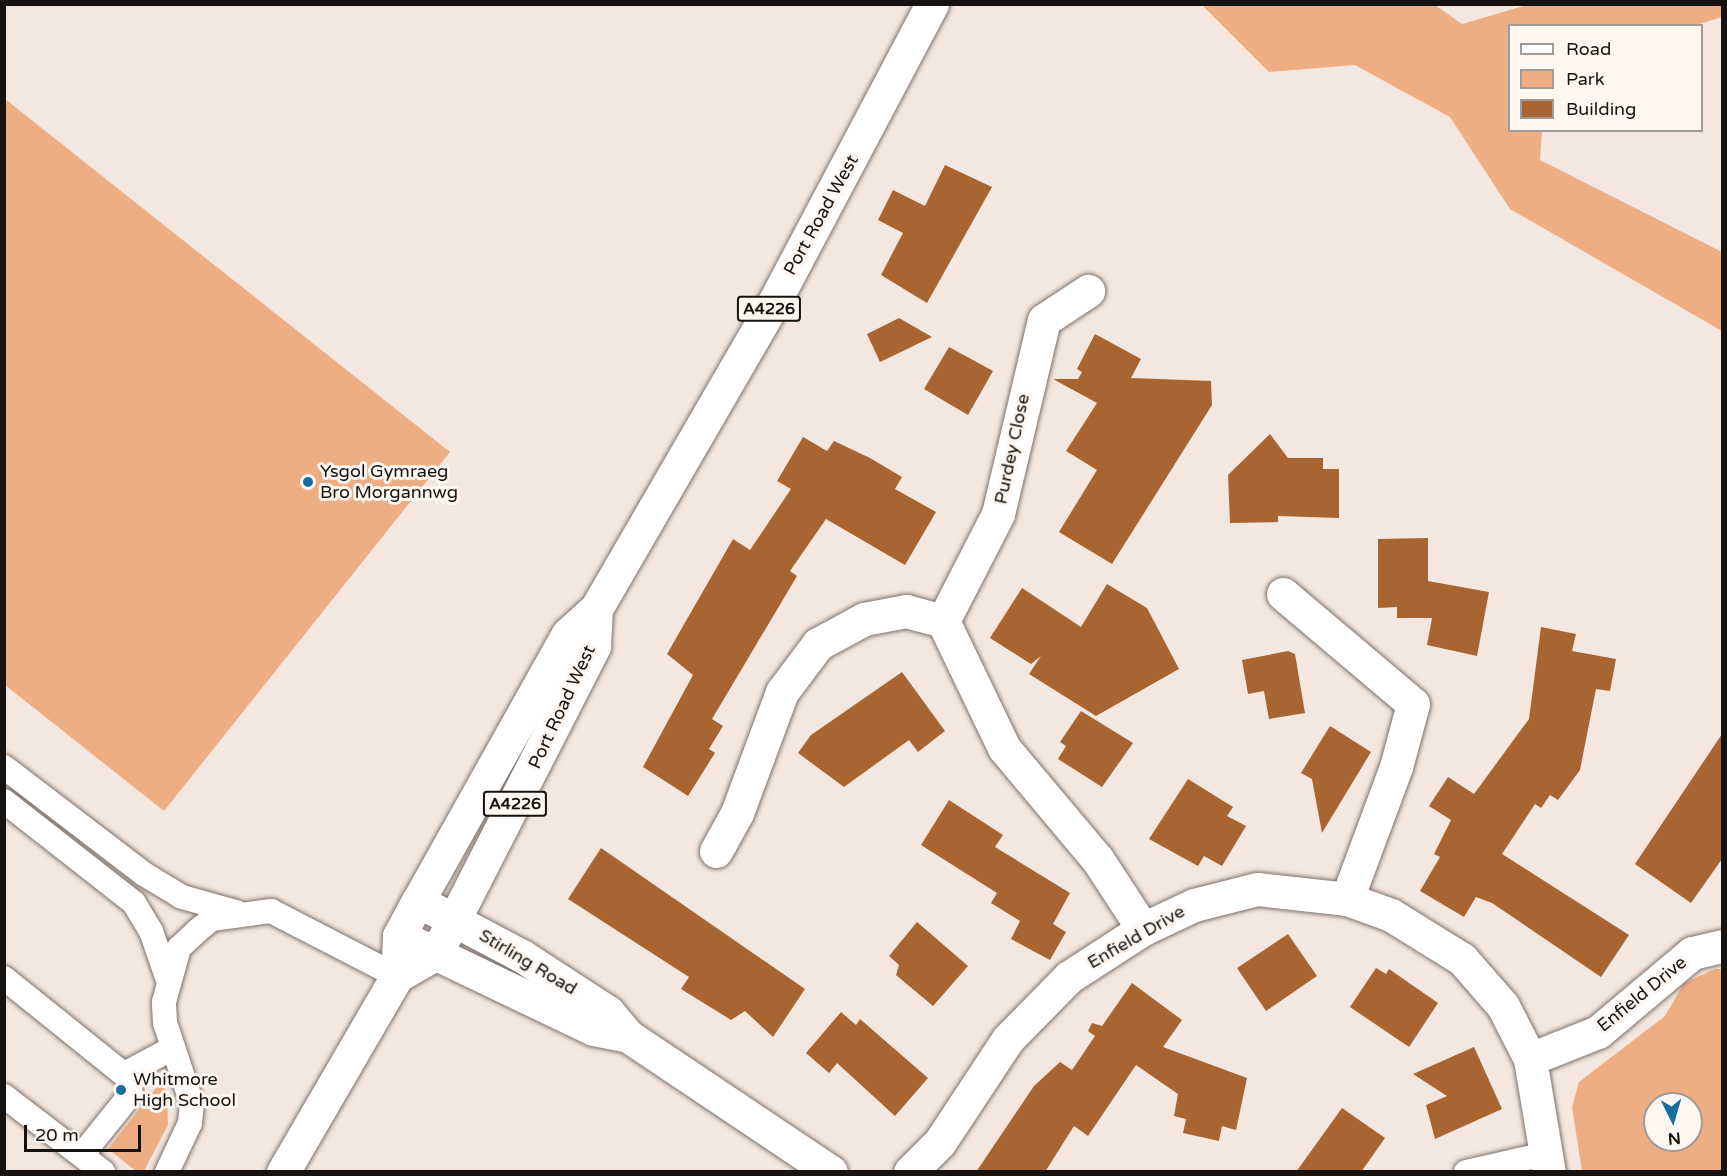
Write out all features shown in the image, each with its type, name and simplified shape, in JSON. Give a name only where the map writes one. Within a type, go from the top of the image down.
[{"type":"street","name":"Port Road West","points":[[283,1172],[397,976],[399,936],[568,634],[596,609],[780,291],[933,4]]},
{"type":"street","name":"Purdey Close","points":[[943,621],[998,514],[1044,320],[1088,291]]},
{"type":"street","points":[[1283,594],[1413,704],[1396,767],[1347,899]]},
{"type":"street","name":"Port Road West","points":[[397,976],[435,954],[454,920],[594,646],[596,609]]},
{"type":"street","points":[[716,851],[737,813],[782,692],[818,644],[864,619],[906,611],[943,621],[1004,748],[1098,860],[1143,929]]},
{"type":"street","name":"Enfield Drive","points":[[910,1172],[940,1142],[1008,1039],[1069,976],[1143,929],[1194,905],[1257,890],[1347,899],[1391,915],[1462,959],[1503,1006],[1530,1059],[1547,1163]]},
{"type":"street","name":"Stirling Road","points":[[418,902],[454,920],[608,1012],[628,1036],[831,1172]]},
{"type":"street","name":"Stirling Road","points":[[399,936],[593,1029],[628,1036]]},
{"type":"street","name":"Enfield Drive","points":[[1530,1059],[1598,1032],[1692,953],[1722,946]]},
{"type":"lane","points":[[4,767],[144,874],[182,897],[240,913]]},
{"type":"lane","points":[[4,801],[134,903],[151,931],[168,980]]},
{"type":"lane","points":[[167,1172],[190,1123],[192,1104],[165,1023],[168,980],[179,948],[197,931],[212,920],[240,913],[271,911],[397,976]]},
{"type":"lane","points":[[4,978],[126,1073],[130,1095],[82,1155]]},
{"type":"lane","points":[[126,1073],[173,1048]]},
{"type":"lane","points":[[4,1096],[103,1172]]},
{"type":"lane","points":[[1466,1172],[1547,1163]]},
{"type":"green space","points":[[1202,5],[1435,5],[1462,24],[1527,5],[1722,5],[1722,17],[1699,24],[1508,24],[1508,132],[1542,132],[1540,160],[1722,252],[1722,331],[1510,209],[1450,117],[1355,65],[1269,72]]},
{"type":"green space","points":[[5,99],[450,452],[164,811],[5,685]]},
{"type":"green space","points":[[1715,969],[1722,969],[1722,1171],[1582,1171],[1572,1107],[1579,1082],[1665,1016],[1684,983]]},
{"type":"green space","points":[[159,1084],[167,1091],[168,1125],[144,1171],[136,1171],[108,1149]]},
{"type":"building","points":[[945,165],[992,187],[927,303],[881,275],[903,233],[878,220],[893,190],[925,206]]},
{"type":"building","points":[[899,318],[932,337],[880,362],[867,334]]},
{"type":"building","points":[[1095,334],[1141,359],[1131,378],[1211,381],[1212,405],[1112,564],[1059,532],[1097,470],[1066,451],[1097,403],[1053,379],[1078,379],[1082,372],[1077,369]]},
{"type":"building","points":[[949,347],[993,371],[968,415],[924,389]]},
{"type":"building","points":[[1270,434],[1288,458],[1323,458],[1323,469],[1339,469],[1339,518],[1278,516],[1278,522],[1230,523],[1228,475]]},
{"type":"building","points":[[803,437],[827,451],[834,441],[870,458],[902,477],[895,489],[936,512],[905,565],[826,519],[790,571],[797,576],[712,719],[723,726],[709,749],[715,753],[688,796],[643,767],[693,675],[667,654],[733,539],[750,550],[791,489],[777,481]]},
{"type":"building","points":[[1428,538],[1428,581],[1489,592],[1477,656],[1427,645],[1432,618],[1397,618],[1397,607],[1378,608],[1378,539]]},
{"type":"building","points":[[1107,584],[1147,608],[1179,669],[1096,716],[1029,674],[1041,656],[1031,664],[990,638],[1022,588],[1081,627]]},
{"type":"building","points":[[1541,627],[1576,634],[1572,651],[1616,659],[1610,691],[1596,689],[1580,770],[1558,800],[1550,795],[1541,808],[1535,804],[1502,854],[1629,935],[1601,977],[1492,903],[1476,897],[1464,917],[1420,891],[1440,857],[1434,854],[1451,820],[1429,806],[1448,777],[1474,794],[1529,719]]},
{"type":"building","points":[[1288,651],[1295,654],[1305,713],[1269,719],[1264,691],[1248,694],[1242,660]]},
{"type":"building","points":[[902,672],[945,731],[918,752],[909,740],[844,787],[798,753],[811,735]]},
{"type":"building","points":[[1081,711],[1133,743],[1102,787],[1058,759],[1066,746],[1060,742]]},
{"type":"building","points":[[1330,726],[1371,752],[1322,833],[1312,779],[1301,773]]},
{"type":"building","points":[[1722,734],[1722,859],[1691,903],[1635,864]]},
{"type":"building","points":[[1188,779],[1233,807],[1227,816],[1246,826],[1222,866],[1204,856],[1198,866],[1149,839]]},
{"type":"building","points":[[949,800],[1003,835],[995,847],[1070,893],[1053,924],[1066,932],[1050,960],[1011,939],[1020,921],[991,903],[997,893],[921,845]]},
{"type":"building","points":[[601,848],[805,989],[773,1037],[745,1011],[731,1020],[681,989],[689,977],[568,899]]},
{"type":"building","points":[[917,922],[968,966],[933,1006],[896,975],[899,965],[889,956]]},
{"type":"building","points":[[1288,934],[1317,976],[1266,1011],[1237,968]]},
{"type":"building","points":[[1376,968],[1386,974],[1389,969],[1438,1003],[1409,1047],[1350,1007]]},
{"type":"building","points":[[1132,983],[1182,1020],[1163,1047],[1247,1078],[1236,1130],[1222,1126],[1219,1141],[1183,1133],[1186,1119],[1174,1116],[1178,1094],[1136,1065],[1088,1136],[1074,1126],[1045,1172],[976,1172],[1034,1086],[1060,1062],[1072,1070],[1095,1036],[1088,1031],[1092,1023],[1102,1026]]},
{"type":"building","points":[[841,1012],[856,1025],[860,1019],[928,1078],[895,1116],[837,1063],[829,1073],[806,1053]]},
{"type":"building","points":[[1474,1047],[1502,1109],[1435,1139],[1426,1105],[1447,1096],[1413,1074]]},
{"type":"building","points":[[1342,1108],[1385,1138],[1361,1172],[1296,1172]]},
{"type":"place","name":"Ysgol Gymraeg Bro Morgannwg","points":[[308,482]]},
{"type":"place","name":"Whitmore High School","points":[[121,1090]]}]
